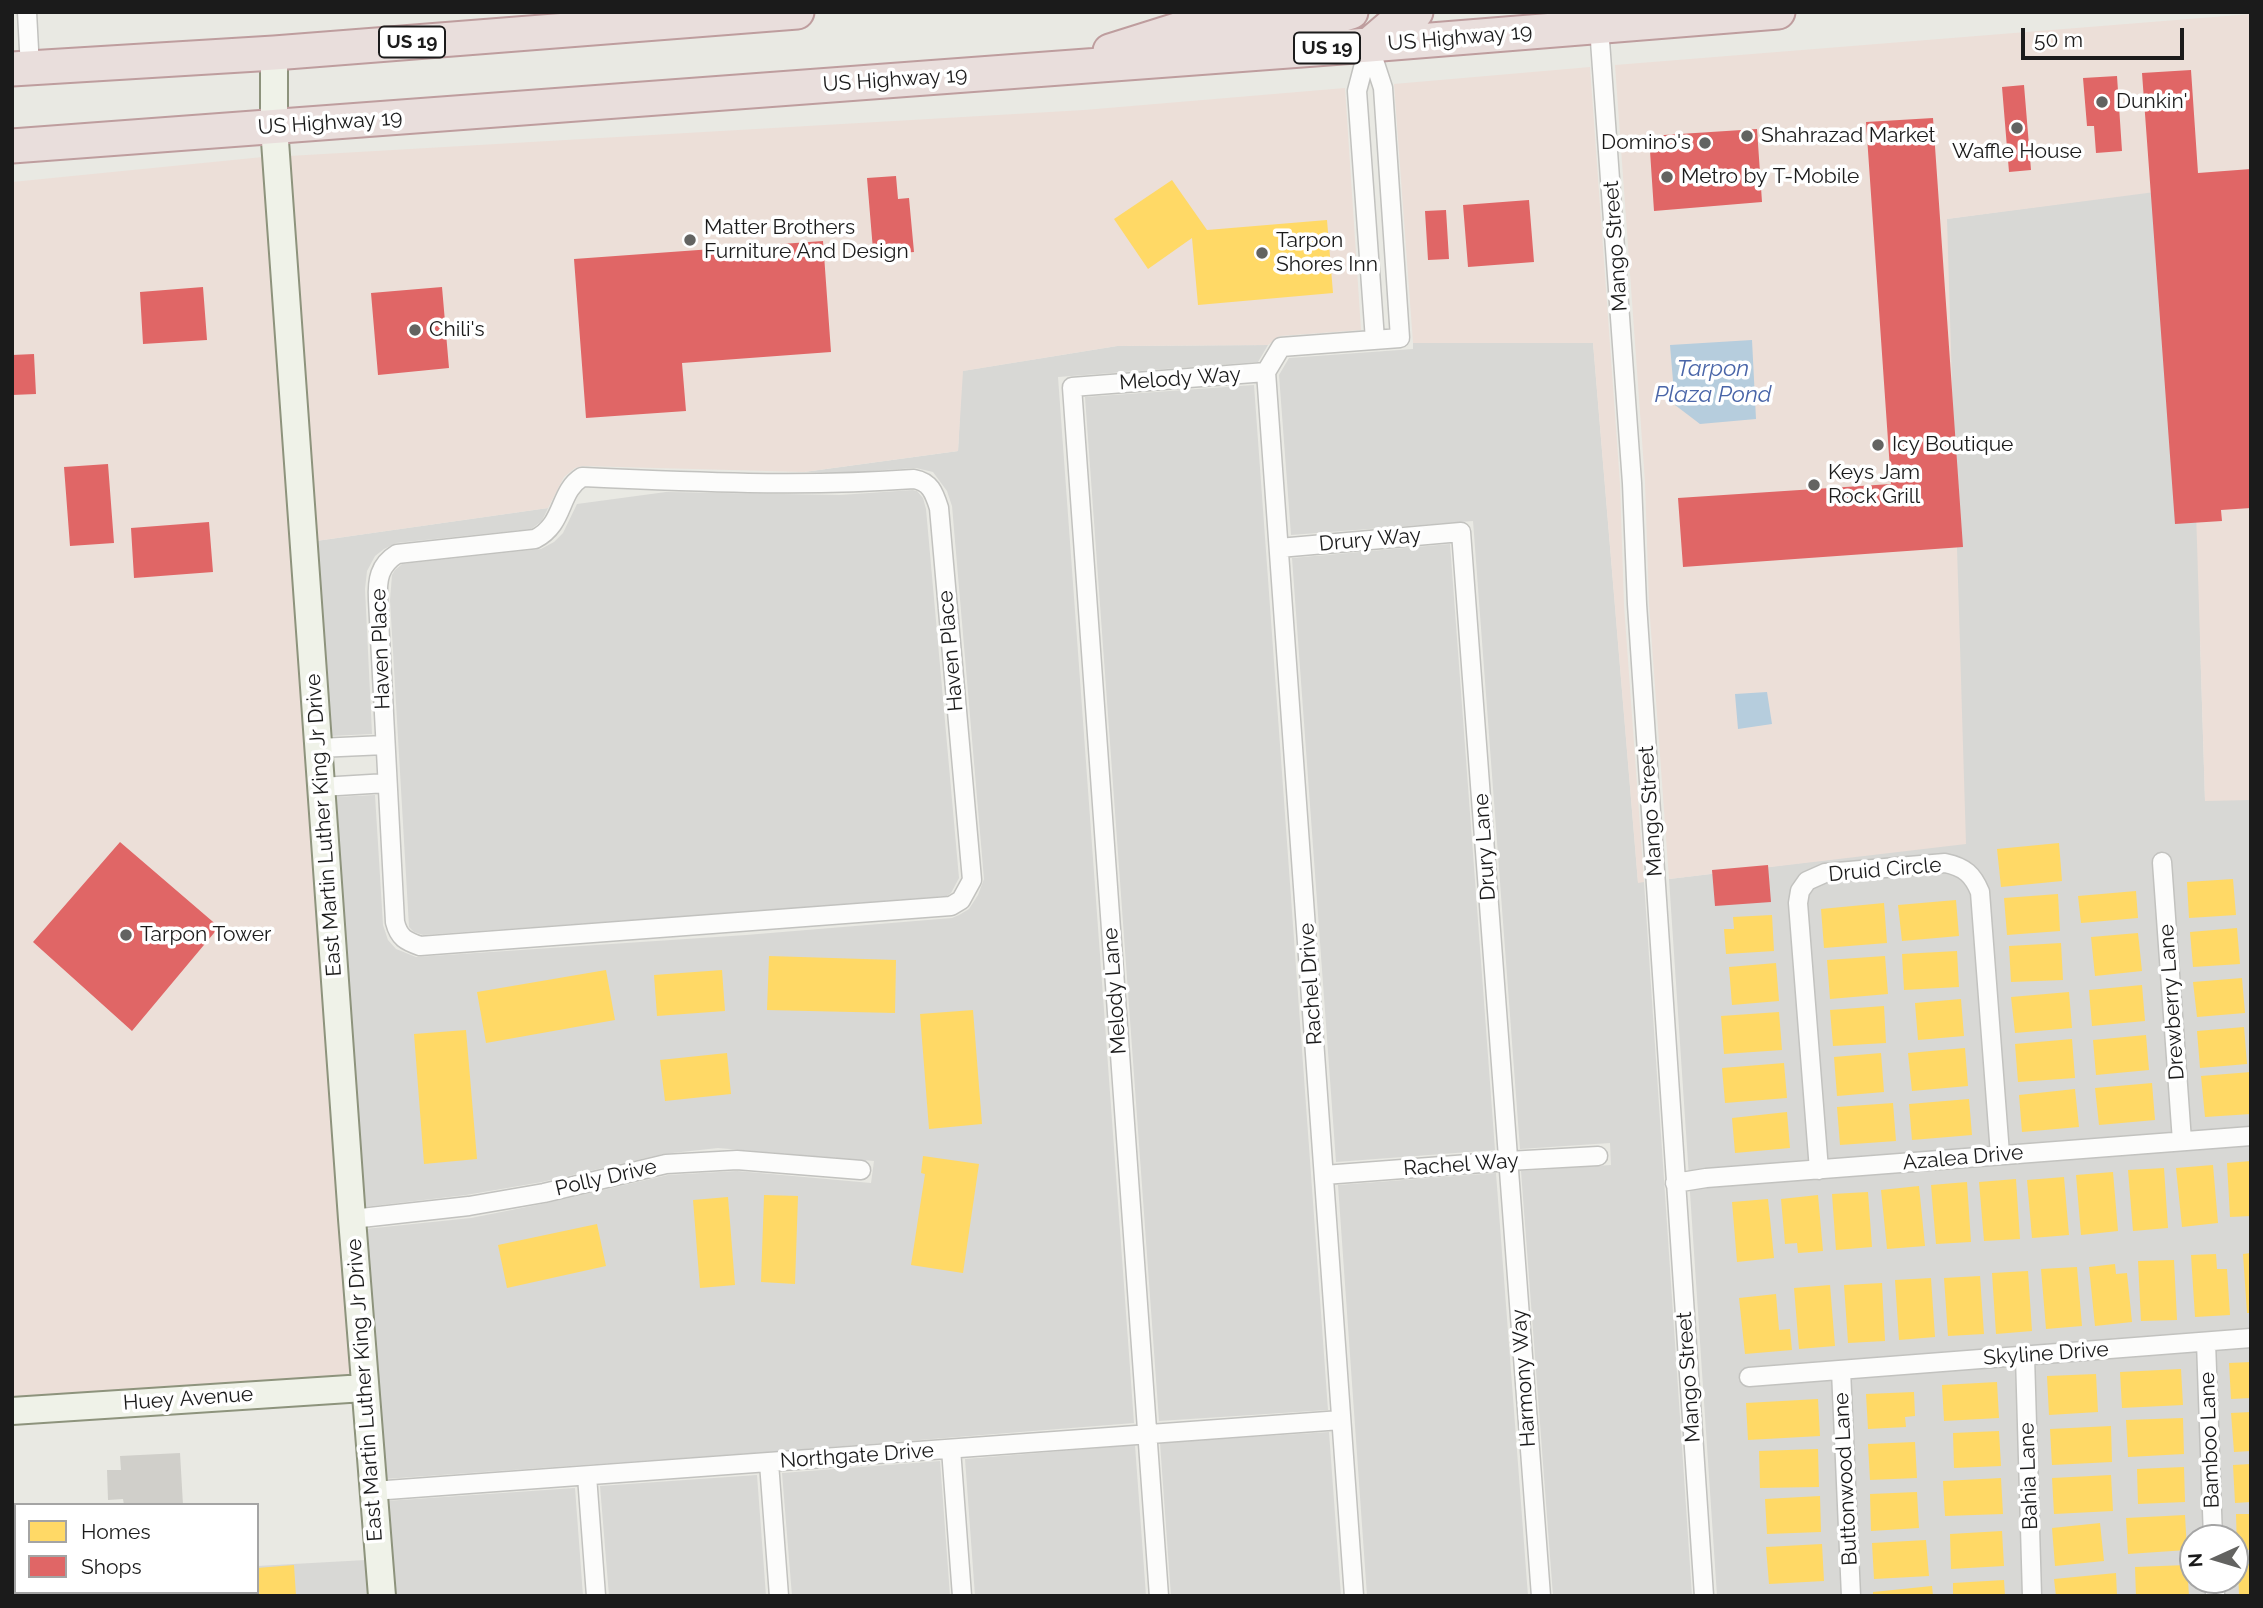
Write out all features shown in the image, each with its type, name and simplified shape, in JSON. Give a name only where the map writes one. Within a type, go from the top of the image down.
[{"type":"highway","name":"US 19","points":[[21,68],[274,53],[797,12]]},
{"type":"highway","points":[[1054,69],[1180,29],[1334,17],[1351,12]]},
{"type":"highway","points":[[1369,45],[1390,27],[1416,12]]},
{"type":"highway","name":"US Highway 19","points":[[12,146],[1054,69],[1777,12]]},
{"type":"street","points":[[21,68],[27,12]]},
{"type":"street","name":"Mango Street","points":[[1599,27],[1632,483],[1637,604],[1704,1596]]},
{"type":"street","points":[[1369,45],[1357,91],[1375,340]]},
{"type":"street","name":"Melody Way","points":[[1072,387],[1266,372],[1281,347],[1400,338],[1383,88],[1369,45]]},
{"type":"street","name":"East Martin Luther King Jr Drive","points":[[274,53],[274,127],[364,1388],[382,1596]]},
{"type":"street","name":"Rachel Drive","points":[[1266,372],[1354,1596]]},
{"type":"street","name":"Melody Lane","points":[[1072,387],[1159,1596]]},
{"type":"street","name":"Haven Place","points":[[582,477],[841,484],[914,479],[924,480],[935,494],[939,508],[972,880],[961,900],[951,906],[421,946],[406,941],[397,933],[387,783],[377,588],[385,563],[397,554],[535,539],[553,526],[570,489],[582,477]]},
{"type":"street","name":"Drury Way","points":[[1279,548],[1461,533]]},
{"type":"street","name":"Drury Lane","points":[[1461,533],[1508,1161]]},
{"type":"street","points":[[318,748],[385,745]]},
{"type":"street","points":[[321,787],[387,783]]},
{"type":"street","name":"Drewberry Lane","points":[[2162,862],[2182,1141]]},
{"type":"street","name":"Druid Circle","points":[[1819,1170],[1798,903],[1800,891],[1807,881],[1825,873],[1945,863],[1968,871],[1975,880],[1980,892],[2000,1154]]},
{"type":"street","name":"Azalea Drive","points":[[1675,1183],[1706,1178],[2000,1154],[2251,1136]]},
{"type":"street","name":"Rachel Way","points":[[1324,1174],[1598,1156]]},
{"type":"street","name":"Polly Drive","points":[[352,1219],[469,1206],[544,1193],[666,1164],[737,1160],[861,1170]]},
{"type":"street","name":"Harmony Way","points":[[1508,1161],[1541,1596]]},
{"type":"street","name":"Skyline Drive","points":[[1841,1370],[2251,1338]]},
{"type":"street","name":"Bamboo Lane","points":[[2206,1342],[2212,1524]]},
{"type":"street","name":"Bahia Lane","points":[[2025,1356],[2032,1596]]},
{"type":"street","name":"Buttonwood Lane","points":[[1749,1377],[1841,1370],[1851,1596]]},
{"type":"street","name":"Huey Avenue","points":[[12,1411],[364,1388]]},
{"type":"street","name":"Northgate Drive","points":[[373,1491],[1341,1420]]},
{"type":"street","points":[[951,1449],[962,1596]]},
{"type":"street","points":[[769,1463],[779,1596]]},
{"type":"street","points":[[587,1476],[596,1596]]},
{"type":"shaded area","points":[[2251,14],[2251,800],[2205,801],[2186,188],[1947,219],[1966,844],[1669,879],[1649,604],[1645,482],[1615,65]]},
{"type":"shaded area","points":[[1590,67],[1620,484],[1624,605],[1644,882],[1638,883],[1593,343],[1413,343],[1394,84]]},
{"type":"shaded area","points":[[1345,88],[1361,330],[1280,336],[1268,345],[1117,346],[963,371],[958,451],[804,472],[583,466],[575,468],[564,477],[548,508],[316,541],[289,156],[1084,110]]},
{"type":"shaded area","points":[[263,157],[351,1378],[12,1400],[12,182]]},
{"type":"shaded area","points":[[2186,187],[2205,800],[2251,800],[2251,1596],[1717,1596],[1669,879],[1965,843],[1946,219]]},
{"type":"shaded area","points":[[1593,342],[1638,882],[1644,882],[1692,1596],[1553,1596],[1521,1171],[1611,1165],[1610,1143],[1520,1149],[1473,521],[1291,535],[1279,375],[1289,358],[1413,349],[1413,343]]},
{"type":"shaded area","points":[[1268,345],[1258,362],[1058,377],[1134,1423],[384,1479],[365,1229],[471,1218],[668,1175],[737,1171],[871,1183],[874,1161],[718,1148],[663,1154],[542,1182],[466,1195],[364,1207],[334,797],[375,795],[383,925],[388,940],[396,949],[416,957],[746,935],[952,918],[959,915],[969,909],[984,879],[952,506],[947,491],[933,472],[916,468],[840,473],[804,472],[958,451],[962,371],[1117,346]]},
{"type":"shaded area","points":[[1254,385],[1328,1410],[1159,1421],[1085,397]]},
{"type":"shaded area","points":[[913,490],[923,498],[926,509],[959,878],[951,893],[947,896],[423,935],[409,927],[390,600],[392,575],[395,570],[402,564],[541,549],[563,533],[577,504],[666,492],[840,495]]},
{"type":"shaded area","points":[[548,508],[542,521],[531,529],[396,543],[375,556],[367,571],[365,589],[372,734],[330,736],[316,541]]},
{"type":"shaded area","points":[[1450,544],[1495,1150],[1336,1162],[1292,558]]},
{"type":"shaded area","points":[[1496,1173],[1528,1596],[1367,1596],[1338,1185]]},
{"type":"shaded area","points":[[1329,1432],[1341,1596],[1171,1596],[1160,1443]]},
{"type":"shaded area","points":[[1135,1445],[1146,1596],[975,1596],[965,1459]]},
{"type":"shaded area","points":[[940,1461],[950,1596],[792,1596],[782,1473]]},
{"type":"shaded area","points":[[757,1475],[766,1596],[609,1596],[600,1486]]},
{"type":"shaded area","points":[[575,1488],[583,1596],[394,1596],[386,1501]]},
{"type":"shaded area","points":[[366,1560],[369,1596],[12,1596],[12,1579],[14,1594],[259,1594],[259,1566]]},
{"type":"water","name":"Tarpon Plaza Pond","points":[[1752,340],[1756,419],[1700,424],[1675,405],[1670,345]]},
{"type":"water","points":[[1767,692],[1772,724],[1738,729],[1735,694]]},
{"type":"building: Homes","name":"Tarpon Shores Inn","points":[[1172,180],[1207,230],[1327,220],[1333,293],[1198,305],[1192,238],[1148,269],[1114,219]]},
{"type":"building: Homes","points":[[2059,843],[2062,881],[2001,887],[1997,849]]},
{"type":"building: Homes","points":[[2233,879],[2236,915],[2189,918],[2187,882]]},
{"type":"building: Homes","points":[[2136,891],[2138,918],[2081,923],[2078,896]]},
{"type":"building: Homes","points":[[2058,894],[2060,931],[2007,935],[2004,898]]},
{"type":"building: Homes","points":[[1956,900],[1959,936],[1902,941],[1898,905]]},
{"type":"building: Homes","points":[[1884,903],[1887,943],[1824,948],[1821,909]]},
{"type":"building: Homes","points":[[1772,915],[1774,951],[1726,954],[1724,929],[1734,929],[1733,917]]},
{"type":"building: Homes","points":[[2237,928],[2240,964],[2193,967],[2190,932]]},
{"type":"building: Homes","points":[[2138,933],[2142,971],[2095,976],[2091,937]]},
{"type":"building: Homes","points":[[2061,943],[2063,980],[2011,982],[2009,946]]},
{"type":"building: Homes","points":[[1957,951],[1959,987],[1904,990],[1902,954]]},
{"type":"building: Homes","points":[[769,956],[896,960],[895,1013],[767,1010]]},
{"type":"building: Homes","points":[[1885,956],[1888,994],[1830,999],[1827,960]]},
{"type":"building: Homes","points":[[1776,963],[1779,1001],[1732,1005],[1729,967]]},
{"type":"building: Homes","points":[[606,970],[615,1020],[486,1043],[477,992]]},
{"type":"building: Homes","points":[[722,970],[725,1011],[657,1016],[654,975]]},
{"type":"building: Homes","points":[[2242,978],[2245,1013],[2197,1017],[2193,982]]},
{"type":"building: Homes","points":[[2142,985],[2145,1021],[2092,1026],[2089,990]]},
{"type":"building: Homes","points":[[2069,992],[2072,1028],[2015,1033],[2011,997]]},
{"type":"building: Homes","points":[[1961,999],[1964,1036],[1918,1040],[1915,1003]]},
{"type":"building: Homes","points":[[1884,1006],[1886,1043],[1833,1046],[1830,1010]]},
{"type":"building: Homes","points":[[973,1010],[982,1124],[929,1129],[920,1014]]},
{"type":"building: Homes","points":[[1779,1012],[1782,1050],[1724,1054],[1721,1016]]},
{"type":"building: Homes","points":[[2244,1027],[2247,1064],[2200,1068],[2197,1031]]},
{"type":"building: Homes","points":[[466,1030],[477,1159],[424,1164],[414,1034]]},
{"type":"building: Homes","points":[[2146,1035],[2149,1070],[2096,1075],[2093,1040]]},
{"type":"building: Homes","points":[[2072,1039],[2075,1078],[2018,1082],[2015,1044]]},
{"type":"building: Homes","points":[[1965,1048],[1968,1086],[1912,1091],[1908,1053]]},
{"type":"building: Homes","points":[[727,1053],[731,1094],[665,1101],[660,1060]]},
{"type":"building: Homes","points":[[1881,1053],[1884,1092],[1837,1096],[1834,1057]]},
{"type":"building: Homes","points":[[1784,1063],[1787,1098],[1725,1103],[1722,1068]]},
{"type":"building: Homes","points":[[2251,1072],[2251,1114],[2205,1117],[2201,1076]]},
{"type":"building: Homes","points":[[2152,1083],[2155,1120],[2099,1125],[2095,1088]]},
{"type":"building: Homes","points":[[2075,1089],[2079,1127],[2022,1132],[2019,1095]]},
{"type":"building: Homes","points":[[1969,1099],[1972,1135],[1912,1140],[1909,1104]]},
{"type":"building: Homes","points":[[1893,1103],[1896,1141],[1840,1145],[1837,1107]]},
{"type":"building: Homes","points":[[1787,1112],[1790,1148],[1735,1153],[1732,1118]]},
{"type":"building: Homes","points":[[923,1156],[979,1164],[963,1273],[911,1265],[925,1174],[921,1173]]},
{"type":"building: Homes","points":[[2251,1161],[2251,1216],[2230,1217],[2227,1163]]},
{"type":"building: Homes","points":[[2213,1165],[2218,1223],[2182,1227],[2176,1168]]},
{"type":"building: Homes","points":[[2164,1168],[2168,1228],[2133,1231],[2128,1170]]},
{"type":"building: Homes","points":[[2113,1172],[2118,1231],[2081,1235],[2076,1175]]},
{"type":"building: Homes","points":[[2064,1177],[2069,1235],[2032,1238],[2027,1180]]},
{"type":"building: Homes","points":[[2016,1179],[2020,1239],[1984,1241],[1979,1182]]},
{"type":"building: Homes","points":[[1967,1182],[1971,1242],[1936,1244],[1931,1185]]},
{"type":"building: Homes","points":[[1919,1186],[1925,1246],[1887,1249],[1881,1190]]},
{"type":"building: Homes","points":[[1868,1192],[1872,1247],[1836,1250],[1832,1194]]},
{"type":"building: Homes","points":[[764,1195],[798,1196],[795,1284],[761,1282]]},
{"type":"building: Homes","points":[[1818,1195],[1823,1251],[1798,1253],[1797,1243],[1785,1244],[1781,1199]]},
{"type":"building: Homes","points":[[728,1197],[735,1285],[700,1288],[693,1200]]},
{"type":"building: Homes","points":[[1768,1199],[1774,1258],[1737,1262],[1732,1202]]},
{"type":"building: Homes","points":[[597,1224],[606,1266],[507,1288],[498,1245]]},
{"type":"building: Homes","points":[[2251,1253],[2251,1313],[2247,1313],[2243,1254]]},
{"type":"building: Homes","points":[[2216,1254],[2217,1269],[2227,1269],[2230,1315],[2195,1317],[2191,1255]]},
{"type":"building: Homes","points":[[2174,1260],[2177,1320],[2141,1321],[2138,1261]]},
{"type":"building: Homes","points":[[2115,1264],[2116,1274],[2127,1273],[2132,1322],[2095,1326],[2089,1267]]},
{"type":"building: Homes","points":[[2077,1267],[2082,1326],[2046,1329],[2041,1269]]},
{"type":"building: Homes","points":[[2028,1271],[2032,1331],[1996,1334],[1992,1273]]},
{"type":"building: Homes","points":[[1980,1276],[1984,1334],[1948,1336],[1944,1278]]},
{"type":"building: Homes","points":[[1931,1278],[1935,1337],[1899,1340],[1895,1280]]},
{"type":"building: Homes","points":[[1882,1283],[1885,1341],[1848,1343],[1844,1285]]},
{"type":"building: Homes","points":[[1830,1285],[1835,1346],[1799,1349],[1794,1288]]},
{"type":"building: Homes","points":[[1776,1294],[1779,1330],[1790,1329],[1792,1350],[1745,1354],[1739,1298]]},
{"type":"building: Homes","points":[[2251,1362],[2251,1398],[2231,1399],[2229,1363]]},
{"type":"building: Homes","points":[[2181,1369],[2183,1405],[2122,1408],[2120,1372]]},
{"type":"building: Homes","points":[[2096,1374],[2098,1412],[2049,1415],[2047,1376]]},
{"type":"building: Homes","points":[[1997,1382],[1999,1418],[1944,1421],[1942,1385]]},
{"type":"building: Homes","points":[[1914,1392],[1915,1416],[1905,1417],[1906,1427],[1868,1429],[1866,1394]]},
{"type":"building: Homes","points":[[1818,1399],[1820,1436],[1748,1440],[1746,1403]]},
{"type":"building: Homes","points":[[2251,1412],[2251,1451],[2234,1452],[2231,1413]]},
{"type":"building: Homes","points":[[2183,1418],[2184,1454],[2128,1457],[2126,1420]]},
{"type":"building: Homes","points":[[2111,1426],[2112,1462],[2052,1465],[2050,1429]]},
{"type":"building: Homes","points":[[1999,1431],[2001,1466],[1954,1468],[1953,1433]]},
{"type":"building: Homes","points":[[1915,1442],[1917,1478],[1870,1480],[1868,1444]]},
{"type":"building: Homes","points":[[1818,1449],[1819,1487],[1760,1488],[1759,1451]]},
{"type":"building: Homes","points":[[2251,1464],[2251,1502],[2235,1503],[2233,1465]]},
{"type":"building: Homes","points":[[2184,1467],[2185,1502],[2138,1504],[2137,1469]]},
{"type":"building: Homes","points":[[2111,1475],[2113,1511],[2054,1514],[2052,1478]]},
{"type":"building: Homes","points":[[2001,1478],[2003,1514],[1945,1516],[1943,1481]]},
{"type":"building: Homes","points":[[1917,1492],[1919,1528],[1871,1531],[1870,1494]]},
{"type":"building: Homes","points":[[1820,1496],[1821,1532],[1767,1534],[1765,1499]]},
{"type":"building: Homes","points":[[2236,1514],[2251,1514],[2251,1550],[2249,1524],[2236,1524]]},
{"type":"building: Homes","points":[[2185,1515],[2186,1524],[2179,1524],[2179,1551],[2128,1554],[2126,1518]]},
{"type":"building: Homes","points":[[2100,1523],[2104,1561],[2055,1566],[2052,1528]]},
{"type":"building: Homes","points":[[2002,1531],[2004,1566],[1951,1569],[1950,1534]]},
{"type":"building: Homes","points":[[1926,1540],[1929,1576],[1874,1579],[1872,1543]]},
{"type":"building: Homes","points":[[1822,1544],[1824,1581],[1769,1584],[1766,1547]]},
{"type":"building: Homes","points":[[2251,1564],[2251,1596],[2239,1596],[2249,1594]]},
{"type":"building: Homes","points":[[294,1565],[296,1596],[186,1596],[259,1594],[259,1568]]},
{"type":"building: Homes","points":[[2179,1565],[2179,1594],[2189,1596],[2136,1596],[2135,1567]]},
{"type":"building: Homes","points":[[2116,1573],[2117,1596],[2056,1596],[2054,1579]]},
{"type":"building: Homes","points":[[2004,1580],[2005,1596],[1953,1596],[1953,1583]]},
{"type":"building: Homes","points":[[1932,1586],[1933,1596],[1873,1596],[1873,1592]]},
{"type":"building: Homes","points":[[156,1594],[157,1596],[49,1596]]},
{"type":"building: Shops","points":[[2191,70],[2198,173],[2251,169],[2251,508],[2221,510],[2222,521],[2175,524],[2142,73]]},
{"type":"building: Shops","name":"Dunkin'","points":[[2117,76],[2122,151],[2096,153],[2094,126],[2087,126],[2083,78]]},
{"type":"building: Shops","name":"Waffle House","points":[[2024,85],[2031,170],[2009,172],[2002,87]]},
{"type":"building: Shops","points":[[1933,118],[1963,547],[1683,567],[1678,498],[1891,484],[1866,122]]},
{"type":"building: Shops","points":[[1757,129],[1762,202],[1654,211],[1649,136]]},
{"type":"building: Shops","points":[[896,176],[898,199],[909,198],[914,252],[891,254],[891,249],[873,250],[867,178]]},
{"type":"building: Shops","points":[[1529,200],[1534,262],[1468,267],[1463,205]]},
{"type":"building: Shops","points":[[1446,210],[1449,259],[1428,260],[1425,211]]},
{"type":"building: Shops","points":[[823,241],[831,352],[682,363],[686,411],[586,418],[574,259]]},
{"type":"building: Shops","points":[[203,287],[207,340],[143,344],[140,292]]},
{"type":"building: Shops","points":[[442,287],[449,368],[378,375],[371,293]]},
{"type":"building: Shops","points":[[34,354],[36,394],[12,395],[12,355]]},
{"type":"building: Shops","points":[[108,464],[114,543],[70,546],[64,467]]},
{"type":"building: Shops","points":[[209,522],[213,572],[134,578],[131,528]]},
{"type":"building: Shops","name":"Tarpon Tower","points":[[120,842],[219,927],[132,1031],[33,942]]},
{"type":"building: Shops","points":[[1768,865],[1771,902],[1715,906],[1712,870]]},
{"type":"building: Other","points":[[180,1453],[183,1503],[124,1503],[123,1499],[108,1500],[107,1470],[121,1470],[120,1456]]},
{"type":"place","name":"Dunkin'","points":[[2102,102]]},
{"type":"place","name":"Waffle House","points":[[2017,128]]},
{"type":"place","name":"Shahrazad Market","points":[[1747,136]]},
{"type":"place","name":"Domino's","points":[[1705,143]]},
{"type":"place","name":"Metro by T-Mobile","points":[[1667,177]]},
{"type":"place","name":"Matter Brothers Furniture And Design","points":[[690,240]]},
{"type":"place","name":"Tarpon Shores Inn","points":[[1262,253]]},
{"type":"place","name":"Chili's","points":[[415,330]]},
{"type":"place","name":"Icy Boutique","points":[[1878,445]]},
{"type":"place","name":"Keys Jam Rock Grill","points":[[1814,485]]},
{"type":"place","name":"Tarpon Tower","points":[[126,935]]}]
